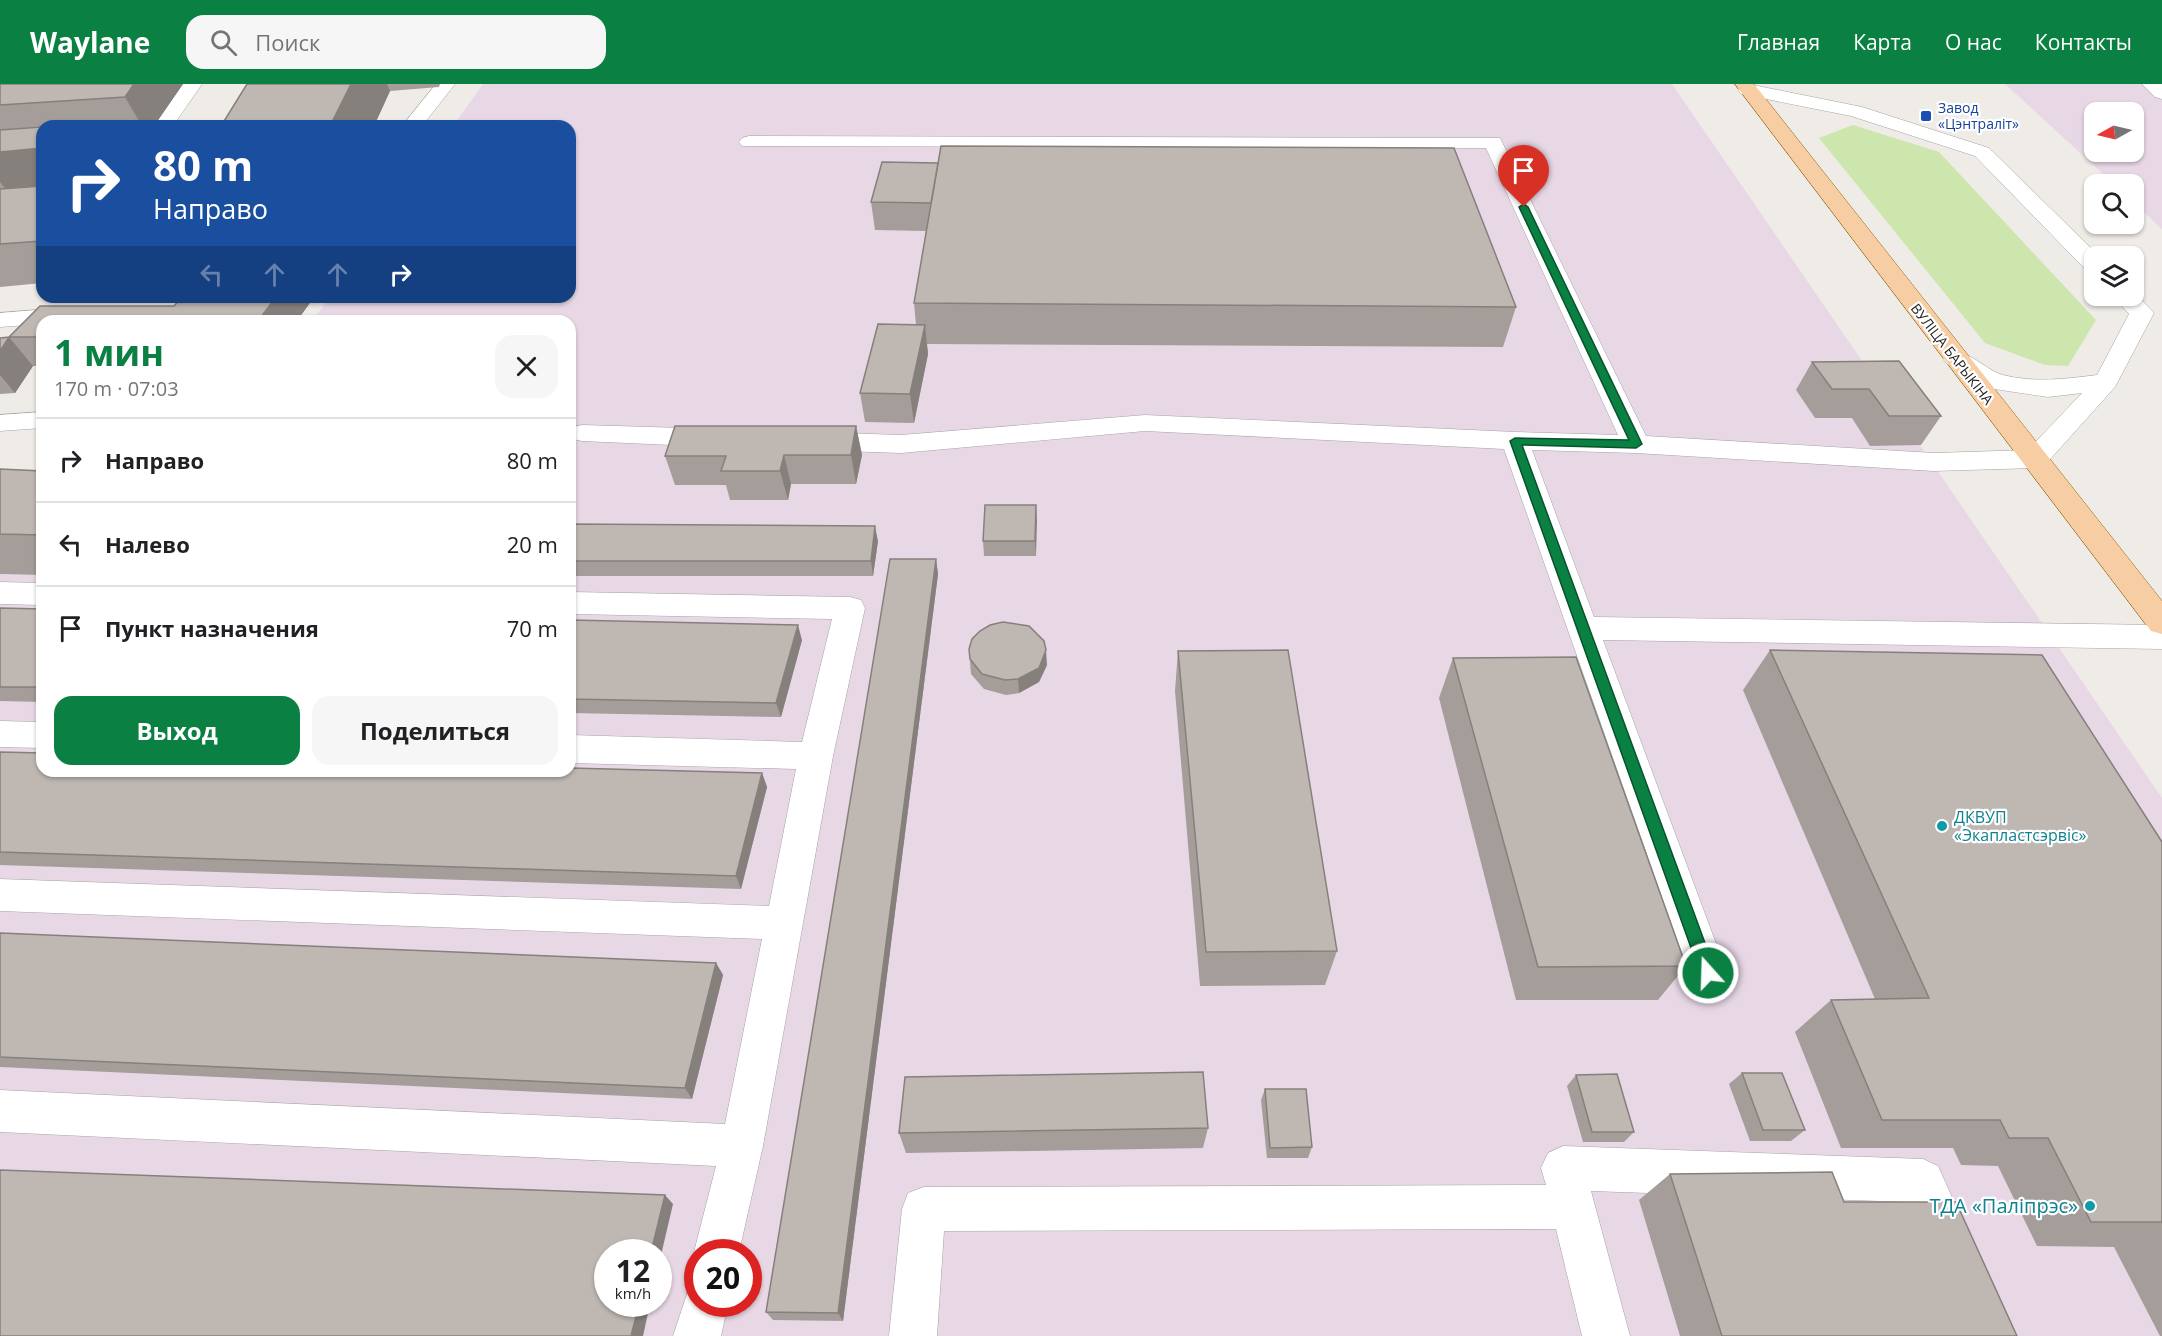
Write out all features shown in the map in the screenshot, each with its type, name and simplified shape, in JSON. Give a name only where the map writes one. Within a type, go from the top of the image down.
[{"type":"main road","name":"ВУЛІЦА БАРЫКІНА","points":[[1746,87],[2162,623]]},
{"type":"lane","points":[[167,120],[193,84]]},
{"type":"lane","points":[[417,120],[446,84]]},
{"type":"lane","points":[[2151,84],[2162,93]]},
{"type":"lane","points":[[1746,87],[1855,111],[1982,152],[2084,255]]},
{"type":"lane","points":[[749,142],[1493,142],[1636,444]]},
{"type":"lane","points":[[794,441],[901,444],[1145,423],[1515,441],[1636,444],[1934,462],[2035,459],[2106,382],[2142,313],[2135,306]]},
{"type":"lane","points":[[58,315],[92,312]]},
{"type":"lane","points":[[0,320],[36,317]]},
{"type":"lane","points":[[1956,359],[1994,381],[2048,389],[2106,382]]},
{"type":"lane","points":[[0,423],[36,420]]},
{"type":"lane","points":[[582,433],[747,439]]},
{"type":"lane","points":[[1515,441],[1708,973]]},
{"type":"lane","points":[[0,593],[36,594]]},
{"type":"lane","points":[[576,603],[850,608],[816,756],[742,1146],[720,1239]]},
{"type":"lane","points":[[1583,628],[2162,638]]},
{"type":"lane","points":[[0,734],[36,735]]},
{"type":"lane","points":[[576,749],[816,756]]},
{"type":"lane","points":[[0,895],[784,923]]},
{"type":"lane","points":[[0,1111],[742,1146]]},
{"type":"lane","points":[[1606,1336],[1563,1168],[1923,1181],[1969,1284]]},
{"type":"lane","points":[[913,1336],[924,1209],[1573,1207]]},
{"type":"lane","points":[[697,1336],[702,1317]]},
{"type":"shaded area","points":[[483,84],[1672,84],[2162,798],[2162,1336],[0,1336],[0,574],[36,575],[36,777],[576,777],[576,315],[316,315],[326,303],[576,303],[576,120],[457,120]]},
{"type":"shaded area","points":[[2005,84],[2162,84],[2162,229],[2144,212],[2144,174],[2103,174],[2090,162],[2144,162],[2144,102],[2084,102],[2084,156]]},
{"type":"green space","points":[[1853,125],[1939,152],[2096,320],[2068,366],[2045,365],[1985,343],[1819,138]]},
{"type":"building","points":[[0,84],[134,84],[125,97],[0,105]]},
{"type":"building","points":[[247,84],[351,84],[333,120],[225,120]]},
{"type":"building","points":[[36,127],[36,149],[0,152],[0,130]]},
{"type":"building","points":[[941,146],[1454,148],[1516,307],[914,303]]},
{"type":"building","points":[[882,162],[938,163],[931,203],[871,202]]},
{"type":"building","points":[[36,186],[36,241],[0,244],[0,189]]},
{"type":"building","points":[[272,303],[262,315],[36,315],[36,337],[9,337],[40,306]]},
{"type":"building","points":[[878,324],[925,325],[910,394],[860,393]]},
{"type":"building","points":[[9,337],[0,351],[0,338]]},
{"type":"building","points":[[1899,361],[1941,416],[1889,416],[1869,389],[1832,389],[1812,362]]},
{"type":"building","points":[[675,426],[856,426],[851,455],[784,455],[780,471],[721,471],[726,456],[665,456]]},
{"type":"building","points":[[0,469],[36,471],[36,535],[0,534]]},
{"type":"building","points":[[985,505],[1036,505],[1035,541],[983,541]]},
{"type":"building","points":[[576,524],[875,526],[871,561],[576,561]]},
{"type":"building","points":[[890,559],[936,559],[838,1313],[766,1312]]},
{"type":"building","points":[[0,608],[36,609],[36,687],[0,687]]},
{"type":"building","points":[[576,620],[798,625],[776,703],[576,699]]},
{"type":"building","points":[[1003,622],[1029,626],[1044,641],[1046,650],[1039,668],[1018,679],[1005,680],[982,674],[970,659],[969,649],[972,639],[990,625]]},
{"type":"building","points":[[1288,650],[1337,951],[1206,952],[1178,651]]},
{"type":"building","points":[[1770,650],[2042,655],[2162,842],[2162,1222],[2091,1222],[2048,1138],[2009,1138],[2000,1120],[1882,1120],[1831,1000],[1929,998]]},
{"type":"building","points":[[1576,657],[1686,966],[1538,967],[1453,658]]},
{"type":"building","points":[[0,752],[36,753],[36,777],[576,777],[576,768],[762,773],[736,876],[0,852]]},
{"type":"building","points":[[0,933],[716,963],[685,1088],[0,1057]]},
{"type":"building","points":[[1203,1072],[1208,1128],[899,1133],[905,1077]]},
{"type":"building","points":[[1742,1073],[1782,1073],[1805,1130],[1763,1130]]},
{"type":"building","points":[[1617,1074],[1634,1132],[1592,1132],[1576,1075]]},
{"type":"building","points":[[1265,1089],[1306,1089],[1312,1147],[1270,1148]]},
{"type":"building","points":[[0,1170],[665,1195],[654,1239],[594,1239],[594,1317],[636,1317],[631,1336],[0,1336]]},
{"type":"building","points":[[1832,1172],[1844,1202],[1956,1202],[2017,1336],[1722,1336],[1670,1174]]},
{"type":"place","name":"Завод «Цэнтраліт»","points":[[1926,116]]},
{"type":"place","name":"ДКВУП «Экапластсэрвіс»","points":[[1942,826]]},
{"type":"place","name":"ТДА «Паліпрэс»","points":[[2090,1206]]},
{"type":"route","points":[[1524,207],[1636,444],[1515,441],[1708,973]]}]
